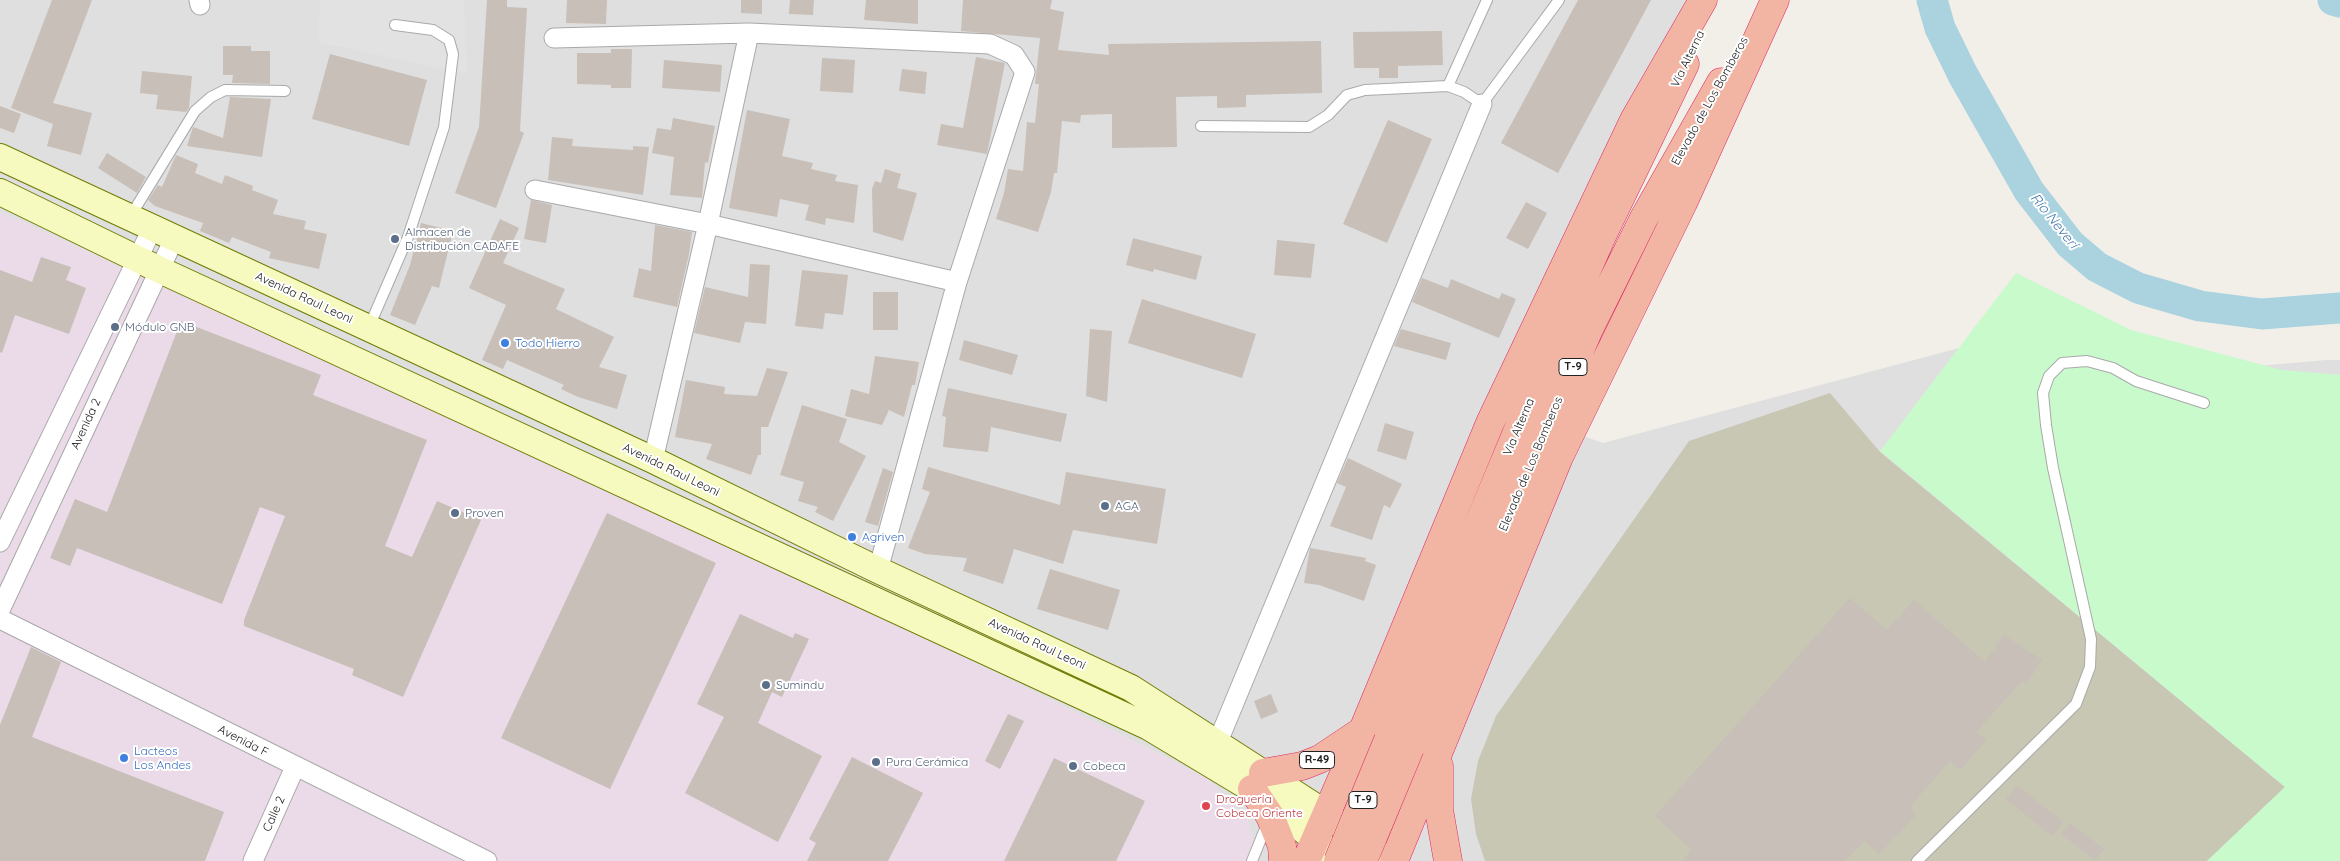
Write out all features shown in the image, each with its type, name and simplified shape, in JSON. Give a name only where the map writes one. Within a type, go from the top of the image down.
[{"type":"highway","name":"T-9","points":[[1310,850],[1363,730],[1490,423],[1634,120],[1703,0]]},
{"type":"highway","name":"Vía Alterna","points":[[1340,861],[1399,744],[1558,335],[1601,238],[1716,0]]},
{"type":"highway","name":"Elevado de Los Bomberos","points":[[1364,861],[1399,744],[1589,329],[1644,218],[1766,0]]},
{"type":"highway","name":"Elevado de Los Bomberos","points":[[1394,861],[1559,457],[1683,203],[1775,0]]},
{"type":"highway","name":"R-49","points":[[1257,781],[1320,759],[1337,750],[1363,730]]},
{"type":"highway","name":"T-9","points":[[1442,743],[1439,768],[1439,810],[1448,861]]},
{"type":"highway","points":[[1257,781],[1282,846],[1283,861]]},
{"type":"main road","name":"Avenida Raul Leoni","points":[[0,157],[653,460],[878,570],[1131,688],[1217,744],[1257,781],[1310,850],[1340,861]]},
{"type":"main road","name":"Avenida Raul Leoni","points":[[0,192],[148,264],[1149,727],[1325,814],[1387,861]]},
{"type":"street","points":[[554,38],[749,33],[990,44],[1014,55],[1025,72],[957,282],[878,570]]},
{"type":"street","points":[[653,460],[708,224],[749,33]]},
{"type":"street","points":[[1217,744],[1482,104]]},
{"type":"street","points":[[535,190],[708,224],[957,282]]},
{"type":"street","name":"Avenida 2","points":[[0,610],[148,264],[152,228]]},
{"type":"street","name":"Avenida 2","points":[[0,542],[148,264]]},
{"type":"street","name":"Avenida F","points":[[0,619],[487,861]]},
{"type":"street","name":"Calle 2","points":[[253,861],[295,767]]},
{"type":"lane","points":[[1448,86],[1487,0]]},
{"type":"lane","points":[[1201,126],[1309,127],[1328,116],[1347,95],[1365,90],[1448,86],[1464,92],[1482,104],[1559,0]]},
{"type":"lane","points":[[369,328],[408,237],[444,127],[453,54],[448,40],[433,30],[395,25]]},
{"type":"lane","points":[[152,228],[195,111],[211,97],[225,90],[285,91]]},
{"type":"lane","points":[[1918,861],[2076,704],[2090,667],[2091,639],[2053,468],[2046,425],[2043,393],[2049,376],[2062,363],[2087,361],[2114,368],[2136,381],[2204,403]]},
{"type":"lane","points":[[1252,861],[1270,816]]},
{"type":"shaded area","points":[[0,0],[1686,0],[1491,403],[1603,443],[1959,348],[2063,383],[2340,360],[2340,861],[1258,861],[1247,818],[1205,777],[709,530],[0,212]]},
{"type":"shaded area","points":[[320,0],[464,0],[467,74],[318,42]]},
{"type":"shaded area","points":[[0,212],[709,530],[1205,777],[1247,818],[1258,861],[0,861]]},
{"type":"shaded area","points":[[1830,393],[1880,452],[2285,787],[2207,861],[1485,861],[1476,834],[1471,799],[1478,761],[1496,716],[1689,441]]},
{"type":"green space","points":[[2016,273],[2131,330],[2282,370],[2340,375],[2340,861],[2207,861],[2285,787],[1880,451]]},
{"type":"building","points":[[52,0],[92,0],[53,103],[92,113],[81,155],[47,146],[53,124],[11,108]]},
{"type":"building","points":[[487,0],[507,0],[507,7],[527,8],[520,131],[524,133],[496,208],[455,193],[479,127]]},
{"type":"building","points":[[567,0],[607,0],[606,24],[566,23]]},
{"type":"building","points":[[741,0],[762,0],[762,14],[741,13]]},
{"type":"building","points":[[790,0],[814,0],[813,15],[789,14]]},
{"type":"building","points":[[866,0],[918,0],[918,24],[864,20]]},
{"type":"building","points":[[963,0],[1052,0],[1050,9],[1064,12],[1058,50],[1109,55],[1108,44],[1321,41],[1322,93],[1246,95],[1246,107],[1217,108],[1217,96],[1176,97],[1177,147],[1112,148],[1112,114],[1081,115],[1080,123],[1062,121],[1057,173],[1054,173],[1051,192],[1038,232],[996,219],[1004,193],[1008,169],[1023,171],[1027,122],[1035,123],[1039,84],[1035,84],[1040,38],[961,31]]},
{"type":"building","points":[[1578,0],[1651,0],[1558,173],[1501,143]]},
{"type":"building","points":[[1442,31],[1443,65],[1398,66],[1398,78],[1379,78],[1379,68],[1354,68],[1353,32]]},
{"type":"building","points":[[223,46],[251,46],[251,51],[270,51],[270,84],[232,83],[233,75],[223,75]]},
{"type":"building","points":[[611,49],[632,49],[631,88],[611,88],[611,85],[577,84],[577,53],[611,53]]},
{"type":"building","points":[[330,54],[427,80],[409,146],[312,119]]},
{"type":"building","points":[[976,57],[1005,63],[987,154],[937,145],[941,124],[963,128]]},
{"type":"building","points":[[822,58],[855,60],[853,93],[820,91]]},
{"type":"building","points":[[664,60],[722,65],[720,92],[662,88]]},
{"type":"building","points":[[902,69],[927,72],[925,94],[899,91]]},
{"type":"building","points":[[142,71],[192,76],[189,108],[186,112],[156,109],[158,95],[140,93]]},
{"type":"building","points":[[230,97],[271,99],[262,157],[187,146],[193,127],[223,138]]},
{"type":"building","points":[[0,106],[21,114],[14,133],[0,128]]},
{"type":"building","points":[[747,110],[790,119],[782,156],[813,163],[811,169],[837,175],[835,181],[858,185],[854,223],[826,218],[825,225],[805,220],[809,205],[780,199],[777,217],[729,208]]},
{"type":"building","points":[[673,118],[715,126],[708,163],[705,162],[702,198],[670,195],[674,157],[652,153],[657,128],[671,130]]},
{"type":"building","points":[[1388,120],[1432,139],[1387,243],[1343,224]]},
{"type":"building","points":[[552,137],[573,139],[572,146],[633,150],[633,146],[649,147],[643,195],[548,180]]},
{"type":"building","points":[[107,153],[146,177],[137,193],[98,168]]},
{"type":"building","points":[[176,155],[198,164],[195,173],[222,184],[225,175],[253,186],[252,190],[278,200],[273,214],[306,221],[304,229],[327,234],[319,269],[269,258],[271,252],[232,237],[229,243],[200,231],[203,223],[155,206],[148,200],[158,185],[162,187]]},
{"type":"building","points":[[885,169],[901,174],[897,188],[917,193],[903,241],[873,232],[872,189],[875,181],[881,183]]},
{"type":"building","points":[[531,200],[552,205],[546,243],[524,239]]},
{"type":"building","points":[[1526,202],[1547,213],[1528,249],[1506,238]]},
{"type":"building","points":[[500,219],[519,228],[503,263],[565,289],[556,309],[614,337],[599,367],[627,375],[617,409],[578,397],[561,389],[564,385],[507,360],[503,369],[482,360],[506,305],[469,288]]},
{"type":"building","points":[[421,223],[453,231],[439,288],[432,286],[415,325],[390,315],[410,265]]},
{"type":"building","points":[[655,225],[692,232],[677,307],[633,297],[639,268],[651,271]]},
{"type":"building","points":[[1133,238],[1202,256],[1196,280],[1154,269],[1153,272],[1126,265]]},
{"type":"building","points":[[1277,240],[1315,244],[1311,278],[1274,275]]},
{"type":"building","points":[[41,257],[71,267],[66,280],[86,288],[69,334],[15,315],[2,353],[0,352],[0,270],[32,282]]},
{"type":"building","points":[[750,264],[770,265],[766,324],[745,322],[740,343],[694,333],[705,287],[748,297]]},
{"type":"building","points":[[802,270],[848,275],[843,315],[825,313],[823,329],[795,326]]},
{"type":"building","points":[[1422,278],[1448,288],[1451,279],[1499,299],[1502,293],[1516,299],[1499,338],[1412,302]]},
{"type":"building","points":[[873,292],[898,292],[898,330],[873,330]]},
{"type":"building","points":[[1142,299],[1256,334],[1242,378],[1128,343]]},
{"type":"building","points":[[181,321],[321,375],[313,395],[427,440],[385,546],[412,557],[437,501],[481,520],[403,697],[352,675],[354,669],[244,626],[244,620],[285,516],[260,507],[222,604],[77,548],[70,566],[50,558],[75,499],[107,512]]},
{"type":"building","points":[[1090,329],[1112,331],[1107,402],[1086,396]]},
{"type":"building","points":[[1401,329],[1451,343],[1446,360],[1394,346]]},
{"type":"building","points":[[964,340],[1018,355],[1012,375],[959,360]]},
{"type":"building","points":[[875,356],[919,362],[915,385],[912,385],[904,417],[889,410],[882,425],[845,416],[851,389],[869,394]]},
{"type":"building","points":[[767,368],[788,372],[768,427],[761,427],[761,455],[758,455],[751,475],[706,459],[712,444],[675,437],[686,380],[725,387],[724,394],[757,396]]},
{"type":"building","points":[[948,388],[1067,414],[1061,442],[991,427],[988,452],[943,447],[946,417],[942,416]]},
{"type":"building","points":[[802,405],[847,419],[839,442],[866,456],[833,521],[815,512],[818,507],[798,501],[804,482],[780,475]]},
{"type":"building","points":[[1385,423],[1414,432],[1406,460],[1377,451]]},
{"type":"building","points":[[1348,458],[1402,484],[1390,508],[1384,505],[1372,540],[1330,526],[1346,487],[1337,483]]},
{"type":"building","points":[[928,467],[1060,505],[1066,472],[1166,489],[1157,544],[1073,530],[1063,564],[1014,549],[1003,584],[963,571],[967,558],[925,554],[908,548],[930,492],[922,489]]},
{"type":"building","points":[[883,468],[893,472],[878,526],[865,522]]},
{"type":"building","points":[[607,513],[716,563],[610,789],[501,738]]},
{"type":"building","points":[[1310,548],[1366,558],[1365,561],[1376,565],[1364,601],[1319,585],[1304,583]]},
{"type":"building","points":[[1050,569],[1120,590],[1108,630],[1037,609]]},
{"type":"building","points":[[1850,598],[1887,630],[1914,600],[1985,662],[2004,635],[2042,660],[2026,684],[2022,681],[1976,732],[1986,740],[1960,770],[1950,761],[1911,805],[1915,816],[1879,854],[1865,841],[1845,861],[1682,861],[1692,850],[1655,816]]},
{"type":"building","points":[[740,614],[793,638],[795,633],[809,639],[782,697],[772,692],[758,723],[822,756],[778,842],[685,793],[724,717],[697,704]]},
{"type":"building","points":[[31,647],[61,662],[32,737],[224,812],[205,861],[0,861],[0,725]]},
{"type":"building","points":[[1271,694],[1278,712],[1261,719],[1254,701]]},
{"type":"building","points":[[1008,714],[1024,721],[1000,769],[985,761]]},
{"type":"building","points":[[852,757],[923,793],[888,861],[807,861],[816,843],[809,839]]},
{"type":"building","points":[[1054,758],[1145,801],[1116,861],[1004,861]]},
{"type":"building","points":[[2017,785],[2063,822],[2052,836],[2006,799]]},
{"type":"building","points":[[2070,823],[2104,849],[2095,860],[2061,834]]},
{"type":"waterway","name":"Río Neverí","points":[[1932,0],[1940,28],[1963,75],[2029,191],[2070,244],[2097,267],[2138,288],[2200,306],[2262,314],[2340,308]]},
{"type":"waterway","name":"Río Neverí","points":[[2333,0],[2340,2]]},
{"type":"place","name":"Almacen de Distribución CADAFE","points":[[395,239]]},
{"type":"place","name":"Módulo GNB","points":[[115,327]]},
{"type":"place","name":"Todo Hierro","points":[[505,343]]},
{"type":"place","name":"AGA","points":[[1105,506]]},
{"type":"place","name":"Proven","points":[[455,513]]},
{"type":"place","name":"Agriven","points":[[852,537]]},
{"type":"place","name":"Sumindu","points":[[766,685]]},
{"type":"place","name":"Lacteos Los Andes","points":[[124,758]]},
{"type":"place","name":"Pura Cerámica","points":[[876,762]]},
{"type":"place","name":"Cobeca","points":[[1073,766]]},
{"type":"place","name":"Droguería Cobeca Oriente","points":[[1206,806]]}]
